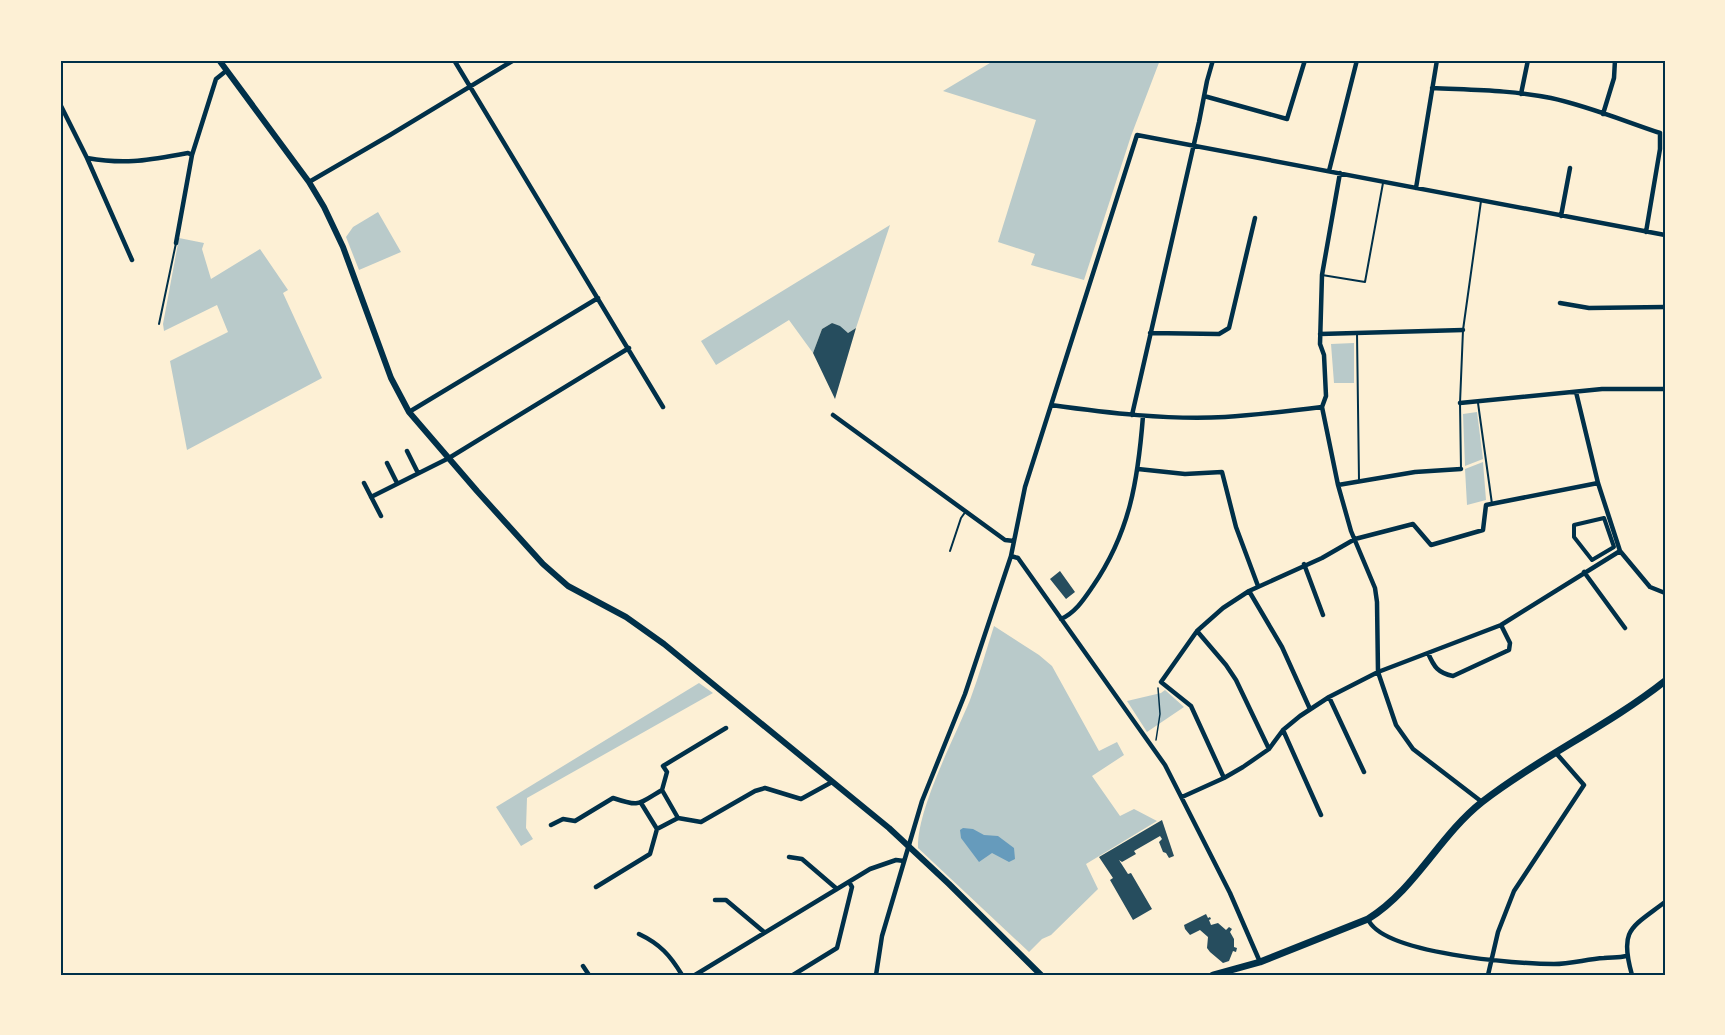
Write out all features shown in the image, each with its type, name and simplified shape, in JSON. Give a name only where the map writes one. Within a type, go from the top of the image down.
[{"type":"main road","points":[[1213,975],[1260,962],[1368,919],[1382,911],[1397,897],[1453,830],[1482,802],[1665,681]]},
{"type":"street","points":[[219,60],[309,182],[339,237],[391,378],[409,412],[477,491],[543,564],[559,578],[585,596],[646,630],[747,712],[908,845],[1041,975]]},
{"type":"street","points":[[454,60],[663,407]]},
{"type":"street","points":[[309,182],[514,60]]},
{"type":"street","points":[[1132,415],[1213,60]]},
{"type":"street","points":[[1204,96],[1287,119],[1305,60]]},
{"type":"street","points":[[1329,171],[1357,60]]},
{"type":"street","points":[[1416,189],[1437,60]]},
{"type":"street","points":[[1521,94],[1528,60]]},
{"type":"street","points":[[1603,114],[1614,78],[1615,60]]},
{"type":"street","points":[[176,243],[192,155],[216,79],[226,71]]},
{"type":"street","points":[[1432,88],[1550,98],[1662,133],[1646,232]]},
{"type":"street","points":[[60,104],[87,158],[132,260]]},
{"type":"street","points":[[876,975],[882,936],[908,845],[922,801],[965,694],[1011,556],[1025,487],[1137,135],[1665,235]]},
{"type":"street","points":[[87,158],[113,162],[137,162],[188,153],[192,155]]},
{"type":"street","points":[[1561,216],[1570,168]]},
{"type":"street","points":[[1340,173],[1322,275],[1320,344],[1324,355],[1326,396],[1322,407],[1338,484],[1355,539],[1375,588],[1378,672],[1396,725],[1413,749],[1482,802]]},
{"type":"street","points":[[1150,333],[1219,334],[1228,328],[1255,218]]},
{"type":"street","points":[[409,412],[598,298]]},
{"type":"street","points":[[1560,303],[1589,308],[1665,307]]},
{"type":"street","points":[[1320,333],[1463,330]]},
{"type":"street","points":[[371,497],[449,458],[629,348]]},
{"type":"street","points":[[1460,403],[1627,388],[1665,389]]},
{"type":"street","points":[[1576,392],[1598,483],[1620,551],[1650,587],[1665,592]]},
{"type":"street","points":[[1051,405],[1143,416],[1225,417],[1322,407]]},
{"type":"street","points":[[833,415],[1005,540],[1014,541]]},
{"type":"street","points":[[1061,619],[1071,615],[1083,601],[1110,559],[1128,517],[1138,470],[1143,416]]},
{"type":"street","points":[[407,451],[418,473]]},
{"type":"street","points":[[387,463],[397,483]]},
{"type":"street","points":[[1338,484],[1415,472],[1461,469]]},
{"type":"street","points":[[1138,470],[1185,474],[1222,472],[1236,527],[1258,586]]},
{"type":"street","points":[[364,483],[381,516]]},
{"type":"street","points":[[1224,778],[1191,706],[1161,682],[1197,631],[1223,608],[1258,586],[1322,558],[1355,539],[1413,524],[1431,545],[1483,530],[1486,505],[1598,483]]},
{"type":"street","points":[[1604,518],[1614,547],[1592,560],[1574,537],[1574,525],[1604,518]]},
{"type":"street","points":[[1182,797],[1224,778],[1269,749],[1283,730],[1329,697],[1378,672],[1501,625],[1620,551]]},
{"type":"street","points":[[1011,556],[1018,558],[1165,765],[1230,893],[1260,962]]},
{"type":"street","points":[[1304,564],[1323,615]]},
{"type":"street","points":[[1584,572],[1625,628]]},
{"type":"street","points":[[1249,591],[1282,647],[1310,709]]},
{"type":"street","points":[[1428,653],[1435,668],[1444,674],[1454,676],[1509,650],[1510,643],[1501,625]]},
{"type":"street","points":[[1197,631],[1236,680],[1269,749]]},
{"type":"street","points":[[1329,697],[1364,772]]},
{"type":"street","points":[[551,825],[563,819],[575,821],[613,798],[634,805],[641,802],[662,790],[667,772],[663,766],[726,728]]},
{"type":"street","points":[[1283,730],[1321,815]]},
{"type":"street","points":[[1488,975],[1505,911],[1514,891],[1584,785],[1556,753]]},
{"type":"street","points":[[657,829],[678,818],[700,822],[755,791],[765,788],[801,799],[831,782]]},
{"type":"street","points":[[662,790],[678,818]]},
{"type":"street","points":[[596,887],[650,854],[657,829],[641,802]]},
{"type":"street","points":[[789,856],[802,859],[837,889]]},
{"type":"street","points":[[695,975],[870,869],[896,860],[904,861]]},
{"type":"street","points":[[793,975],[837,948],[852,887],[849,882]]},
{"type":"street","points":[[715,900],[726,900],[764,933]]},
{"type":"street","points":[[1632,975],[1626,956],[1626,939],[1631,930],[1665,902]]},
{"type":"street","points":[[1368,919],[1371,926],[1378,932],[1396,941],[1434,951],[1492,960],[1567,964],[1626,956]]},
{"type":"street","points":[[639,934],[652,940],[672,957],[682,975]]},
{"type":"street","points":[[583,966],[589,975]]},
{"type":"lane","points":[[1322,275],[1365,282],[1384,182]]},
{"type":"lane","points":[[1461,469],[1460,403],[1463,330],[1481,201]]},
{"type":"lane","points":[[159,324],[176,243]]},
{"type":"lane","points":[[1356,333],[1359,480]]},
{"type":"lane","points":[[1478,402],[1492,504]]},
{"type":"lane","points":[[950,551],[961,518],[966,511]]},
{"type":"path","points":[[1150,746],[1156,741],[1160,714],[1158,688],[1161,682]]},
{"type":"shaded area","points":[[995,60],[1160,60],[1131,136],[1084,280],[1031,265],[1035,254],[998,242],[1036,120],[943,91]]},
{"type":"shaded area","points":[[378,212],[401,252],[359,270],[346,237],[353,227]]},
{"type":"shaded area","points":[[890,225],[856,328],[848,333],[832,323],[822,329],[813,353],[789,320],[716,365],[701,341]]},
{"type":"shaded area","points":[[179,238],[204,243],[202,249],[211,279],[260,249],[288,290],[283,293],[322,378],[187,450],[170,361],[228,332],[217,305],[164,331],[163,324]]},
{"type":"shaded area","points":[[1354,343],[1354,383],[1334,383],[1331,344]]},
{"type":"shaded area","points":[[1477,412],[1483,459],[1465,466],[1463,414]]},
{"type":"shaded area","points":[[1483,462],[1486,500],[1467,505],[1465,469]]},
{"type":"shaded area","points":[[994,626],[1052,666],[1099,751],[1117,742],[1124,755],[1092,776],[1120,816],[1134,809],[1157,821],[1086,864],[1098,889],[1051,935],[1042,939],[1029,952],[918,848],[923,814],[970,700]]},
{"type":"shaded area","points":[[699,683],[713,693],[527,798],[526,828],[533,839],[521,846],[496,807]]},
{"type":"shaded area","points":[[1165,690],[1184,707],[1147,732],[1127,701]]},
{"type":"water","points":[[973,829],[984,835],[998,836],[1014,848],[1015,859],[1009,862],[992,853],[979,862],[961,838],[960,830]]},
{"type":"building","points":[[832,323],[848,333],[856,328],[835,399],[813,353],[822,329]]},
{"type":"building","points":[[1060,571],[1075,592],[1066,599],[1050,579]]},
{"type":"building","points":[[1162,820],[1174,856],[1169,858],[1163,852],[1159,842],[1162,839],[1160,836],[1134,851],[1136,854],[1122,862],[1119,860],[1128,874],[1131,873],[1152,909],[1133,920],[1110,880],[1113,878],[1099,857]]},
{"type":"building","points":[[1206,914],[1211,919],[1209,920],[1211,925],[1218,923],[1226,930],[1229,927],[1232,929],[1230,932],[1234,939],[1234,947],[1237,948],[1236,952],[1233,951],[1229,961],[1223,963],[1210,952],[1207,948],[1208,937],[1200,930],[1190,935],[1185,929],[1184,925]]}]
